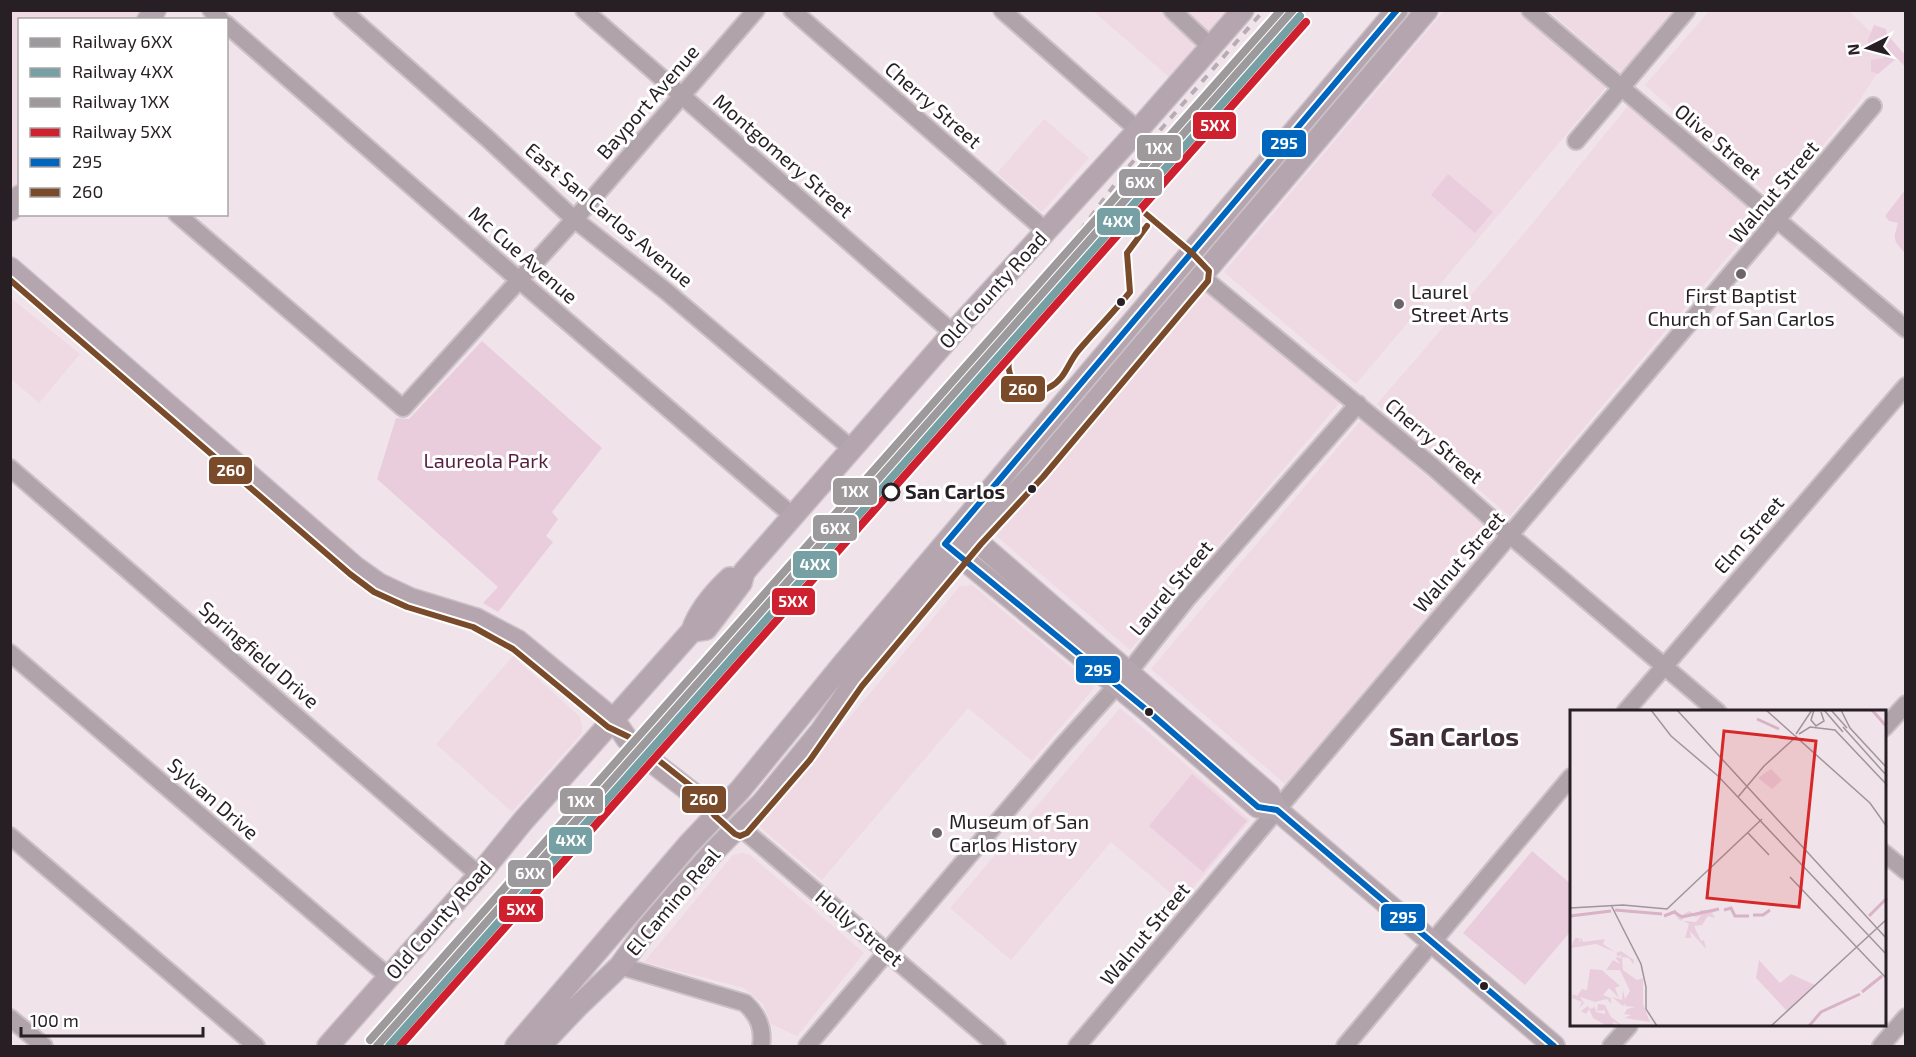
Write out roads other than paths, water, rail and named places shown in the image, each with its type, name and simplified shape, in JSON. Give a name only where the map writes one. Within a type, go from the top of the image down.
[{"type":"main road","name":"Old County Road","points":[[328,1047],[692,631],[696,617],[719,589],[734,574],[744,572],[953,333],[1138,130],[1243,10]]},
{"type":"main road","name":"El Camino Real","points":[[540,1047],[620,966],[677,892],[716,849],[740,827],[802,754],[967,532],[1186,259],[1397,10]]},
{"type":"main road","name":"El Camino Real","points":[[967,532],[1036,471],[1427,10]]},
{"type":"main road","points":[[1186,259],[1201,276]]},
{"type":"main road","name":"Holly Street","points":[[10,268],[355,567],[379,584],[411,599],[476,619],[511,636],[545,661],[614,720],[627,740],[651,761],[699,799],[721,809],[740,827]]},
{"type":"main road","points":[[967,532],[1122,680]]},
{"type":"main road","name":"El Camino Real","points":[[516,1047],[580,969],[740,790],[843,664],[953,550]]},
{"type":"main road","points":[[953,550],[1269,794],[1277,810],[1554,1047]]},
{"type":"street","name":"East San Carlos Avenue","points":[[342,10],[487,138],[574,219],[683,305],[852,449]]},
{"type":"street","name":"Montgomery Street","points":[[584,10],[953,333]]},
{"type":"street","name":"Bayport Avenue","points":[[179,216],[402,408],[574,219],[756,10]]},
{"type":"street","name":"Cherry Street","points":[[792,10],[1046,231]]},
{"type":"street","points":[[1002,10],[1138,130]]},
{"type":"street","points":[[1172,10],[1211,47]]},
{"type":"street","name":"Olive Street","points":[[1530,10],[1905,329]]},
{"type":"street","points":[[1576,141],[1687,10]]},
{"type":"street","name":"Mc Cue Avenue","points":[[228,26],[793,516]]},
{"type":"street","name":"Walnut Street","points":[[1077,1047],[1873,106]]},
{"type":"street","name":"Cherry Street","points":[[1201,276],[1433,467],[1716,710]]},
{"type":"street","name":"Elm Street","points":[[1628,710],[1905,386]]},
{"type":"street","name":"Laurel Street","points":[[807,1047],[886,952],[1122,680],[1180,607],[1358,404]]},
{"type":"street","name":"Springfield Drive","points":[[10,468],[479,875]]},
{"type":"street","name":"Sylvan Drive","points":[[10,653],[389,977]]},
{"type":"street","points":[[1886,726],[1905,704]]},
{"type":"street","points":[[1346,1047],[1570,778]]},
{"type":"street","name":"Holly Street","points":[[740,827],[997,1047]]},
{"type":"street","points":[[10,836],[256,1047]]},
{"type":"street","points":[[1886,855],[1905,871]]},
{"type":"street","points":[[620,966],[745,1003],[755,1012],[760,1024],[761,1047]]},
{"type":"street","points":[[1881,1047],[1905,1017]]},
{"type":"street","points":[[10,1018],[44,1047]]},
{"type":"street","points":[[1611,1047],[1628,1027]]},
{"type":"railway","points":[[1052,269],[1124,172],[1264,10]]},
{"type":"rail line","name":"1XX","points":[[370,1040],[1281,10]]},
{"type":"rail line","name":"6XX","points":[[377,1046],[1293,10]]},
{"type":"rail line","name":"4XX","points":[[389,1046],[1300,16]]},
{"type":"rail line","name":"5XX","points":[[400,1046],[1306,22]]},
{"type":"place","name":"First Baptist Church of San Carlos","points":[[1741,274]]},
{"type":"place","name":"Laurel Street Arts","points":[[1399,304]]},
{"type":"place","name":"San Carlos","points":[[891,492]]},
{"type":"place","name":"Museum of San Carlos History","points":[[937,833]]},
{"type":"district","name":"San Carlos","points":[[1454,737]]},
{"type":"park label","name":"Laureola Park","points":[[486,461]]}]
